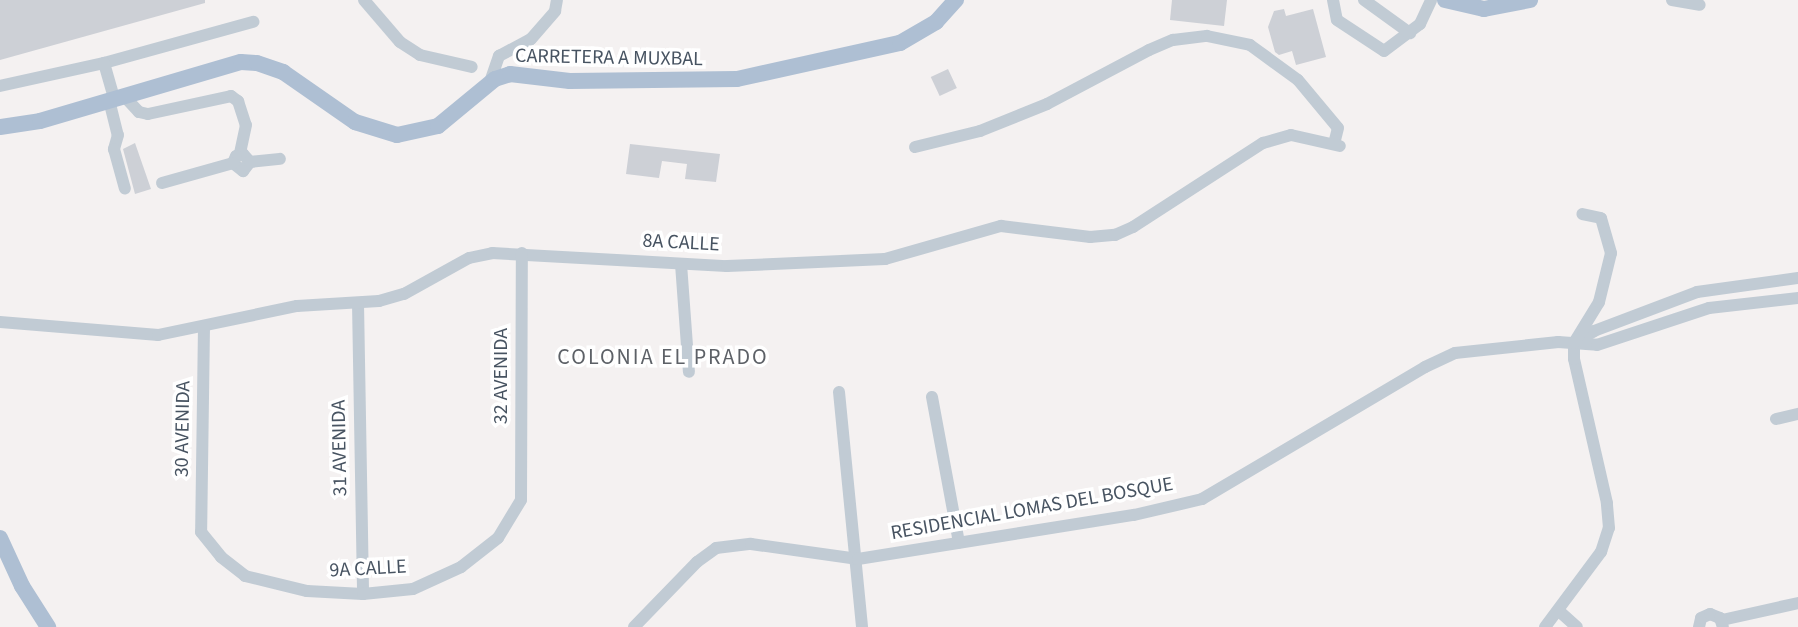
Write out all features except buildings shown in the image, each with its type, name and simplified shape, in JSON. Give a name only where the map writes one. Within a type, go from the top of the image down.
[{"type":"main road","name":"CARRETERA A MUXBAL","points":[[0,127],[40,121],[241,62],[257,63],[283,72],[355,122],[397,135],[438,126],[454,116],[490,82],[510,74],[570,81],[737,79],[900,43],[936,22],[956,0]]},
{"type":"main road","points":[[1445,0],[1484,9],[1530,0]]},
{"type":"main road","points":[[0,538],[22,586],[48,627]]},
{"type":"street","points":[[364,0],[379,21],[410,48],[451,64],[472,67]]},
{"type":"street","points":[[490,82],[499,56],[531,39],[555,11],[557,0]]},
{"type":"street","points":[[1333,0],[1337,20],[1380,51],[1389,50],[1420,24],[1431,0]]},
{"type":"street","points":[[1364,0],[1410,33]]},
{"type":"street","points":[[1672,0],[1700,5]]},
{"type":"street","points":[[0,86],[104,63],[253,22]]},
{"type":"street","name":"8A CALLE","points":[[0,322],[146,336],[297,306],[358,303],[404,294],[469,258],[492,253],[727,266],[885,259],[1001,226],[1090,237],[1115,235],[1133,227],[1263,143],[1291,135],[1337,145],[1338,128],[1298,80],[1250,45],[1207,36],[1173,40],[1047,104],[980,131],[915,147]]},
{"type":"street","points":[[104,63],[116,99],[118,135],[114,149],[125,189]]},
{"type":"street","points":[[116,99],[148,114],[231,96],[238,101],[246,125],[241,160]]},
{"type":"street","points":[[162,183],[241,160],[280,159]]},
{"type":"street","points":[[1545,627],[1601,552],[1609,528],[1607,503],[1574,359],[1574,343],[1599,302],[1611,253],[1601,218],[1582,214]]},
{"type":"street","name":"32 AVENIDA","points":[[521,500],[522,253]]},
{"type":"street","points":[[681,264],[689,372]]},
{"type":"street","points":[[1574,343],[1594,331],[1697,292],[1798,278]]},
{"type":"street","name":"RESIDENCIAL LOMAS DEL BOSQUE","points":[[634,627],[697,562],[716,548],[751,544],[858,559],[1134,515],[1202,499],[1425,367],[1455,353],[1615,341],[1709,308],[1798,298]]},
{"type":"street","name":"31 AVENIDA","points":[[358,303],[363,594]]},
{"type":"street","name":"30 AVENIDA","points":[[201,532],[204,326]]},
{"type":"street","points":[[839,392],[858,559],[862,627]]},
{"type":"street","points":[[932,397],[959,543]]},
{"type":"street","points":[[1776,419],[1798,414]]},
{"type":"street","name":"9A CALLE","points":[[201,532],[221,557],[245,576],[307,591],[363,594],[413,589],[461,567],[498,538],[521,500]]},
{"type":"street","points":[[1699,627],[1707,614],[1717,615],[1722,624],[1798,603]]},
{"type":"street","points":[[1559,611],[1577,627]]},
{"type":"district","name":"COLONIA EL PRADO","points":[[663,358]]}]
